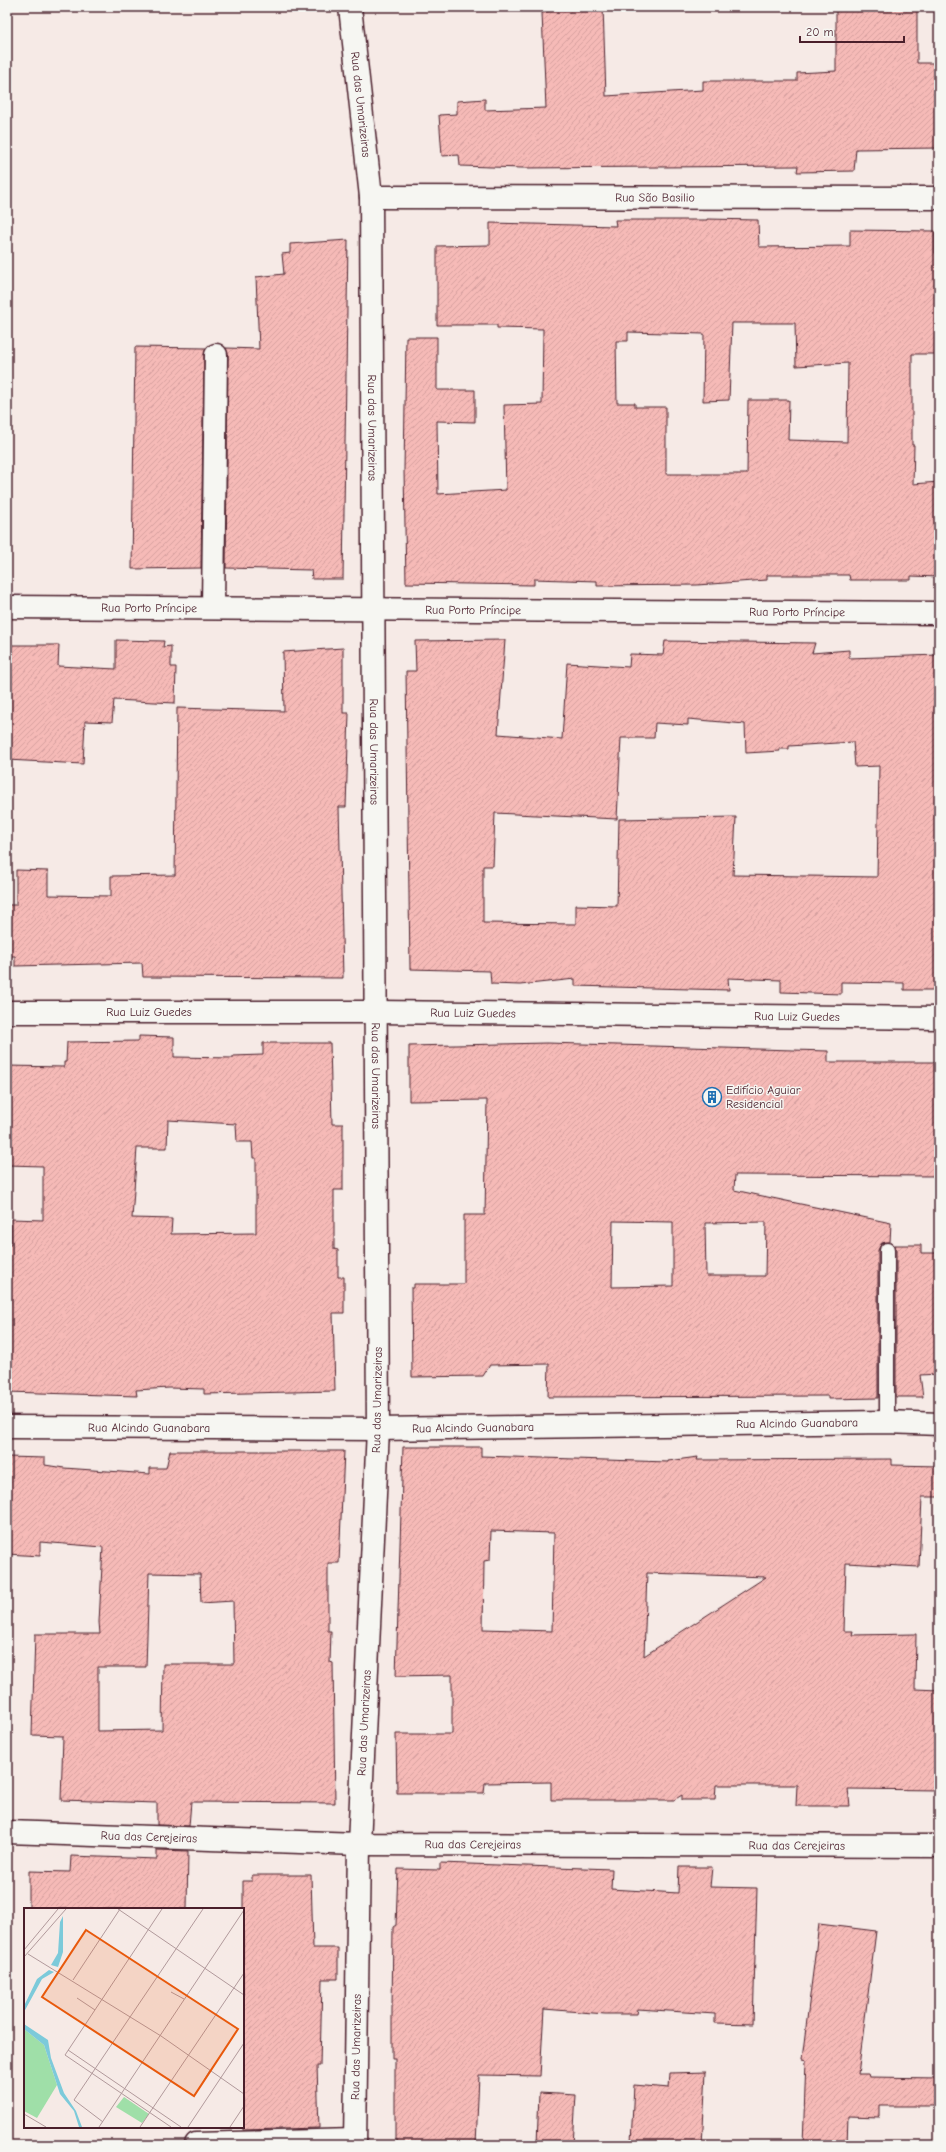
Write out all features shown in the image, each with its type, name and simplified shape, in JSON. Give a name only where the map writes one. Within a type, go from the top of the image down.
[{"type":"street","name":"Rua das Umarizeiras","points":[[350,7],[371,196],[377,1012],[378,1429],[359,1844],[355,2142]]},
{"type":"street","name":"Rua São Basilio","points":[[371,196],[939,198]]},
{"type":"street","points":[[213,607],[216,355]]},
{"type":"street","name":"Rua Porto Príncipe","points":[[7,607],[373,608],[939,613]]},
{"type":"street","name":"Rua Luiz Guedes","points":[[7,1012],[377,1012],[939,1018]]},
{"type":"street","name":"Rua Alcindo Guanabara","points":[[7,1427],[378,1429],[888,1422],[939,1424]]},
{"type":"street","name":"Rua das Cerejeiras","points":[[7,1832],[359,1844],[939,1846]]},
{"type":"street","points":[[196,2144],[355,2142]]},
{"type":"lane","points":[[888,1250],[888,1422]]},
{"type":"building","points":[[564,7],[603,7],[606,96],[703,90],[703,81],[797,81],[797,73],[836,71],[836,7],[917,7],[917,63],[939,63],[939,148],[856,149],[854,171],[797,172],[798,166],[522,168],[460,166],[459,155],[442,156],[439,115],[457,114],[457,101],[485,99],[485,110],[546,108],[542,13]]},
{"type":"building","points":[[615,220],[758,220],[759,247],[850,246],[850,230],[935,231],[935,253],[939,253],[939,354],[912,354],[912,445],[914,445],[913,484],[939,482],[939,577],[911,576],[911,580],[850,580],[849,575],[767,575],[767,580],[697,585],[597,586],[597,581],[534,579],[534,585],[406,583],[404,470],[406,337],[437,337],[437,390],[475,390],[475,422],[437,421],[438,494],[506,490],[504,405],[542,404],[543,329],[497,328],[497,325],[437,325],[437,246],[490,245],[490,223],[616,226]],"holes":[[[732,323],[795,323],[796,366],[848,363],[847,442],[788,440],[789,400],[748,400],[747,474],[666,474],[666,407],[635,407],[635,403],[617,403],[616,341],[628,341],[628,332],[704,334],[703,401],[729,400]]]},
{"type":"building","points":[[348,240],[343,579],[312,579],[311,570],[226,568],[228,355],[226,348],[259,349],[256,277],[284,274],[282,254],[290,253],[290,244]]},
{"type":"building","points":[[135,347],[206,348],[204,355],[201,568],[132,569]]},
{"type":"building","points":[[116,640],[164,641],[163,647],[171,646],[171,667],[176,667],[175,703],[114,700],[112,722],[85,721],[83,764],[7,760],[7,645],[59,645],[58,666],[116,669]]},
{"type":"building","points":[[505,640],[498,734],[562,739],[567,663],[629,667],[630,654],[663,655],[665,641],[815,643],[812,653],[849,650],[849,658],[939,655],[939,990],[904,990],[904,983],[841,982],[841,994],[781,992],[781,980],[728,978],[729,990],[575,986],[575,979],[520,985],[491,984],[490,971],[410,969],[406,671],[416,671],[415,641]],"holes":[[[688,719],[745,724],[746,753],[780,751],[779,749],[789,749],[789,746],[853,742],[855,767],[879,766],[877,877],[733,875],[736,817],[619,819],[617,906],[576,905],[576,924],[483,923],[483,866],[493,866],[495,813],[617,819],[621,738],[654,738],[655,723],[688,725]]]},
{"type":"building","points":[[343,648],[343,713],[349,713],[346,807],[339,807],[343,978],[143,977],[142,963],[15,966],[15,956],[7,956],[7,905],[16,905],[16,870],[48,871],[48,895],[111,896],[111,876],[175,875],[177,708],[284,711],[283,652]]},
{"type":"building","points":[[139,1036],[174,1037],[174,1057],[233,1058],[233,1056],[263,1055],[263,1043],[330,1043],[332,1124],[343,1124],[343,1190],[334,1190],[334,1249],[338,1250],[338,1277],[344,1277],[344,1313],[333,1313],[335,1391],[204,1394],[204,1389],[169,1388],[136,1390],[137,1396],[7,1392],[7,1245],[11,1245],[11,1219],[43,1220],[43,1166],[7,1165],[7,1066],[64,1067],[64,1062],[66,1062],[67,1042],[139,1041]],"holes":[[[168,1120],[236,1124],[237,1142],[252,1142],[253,1158],[256,1158],[256,1233],[171,1234],[172,1219],[132,1218],[137,1148],[167,1148]]]},
{"type":"building","points":[[547,1043],[828,1051],[828,1062],[939,1062],[939,1176],[735,1175],[734,1190],[891,1223],[890,1242],[882,1243],[878,1250],[878,1398],[828,1399],[828,1396],[548,1397],[549,1364],[490,1365],[483,1376],[412,1377],[411,1288],[414,1288],[414,1284],[464,1284],[464,1215],[485,1215],[487,1100],[409,1101],[409,1046]],"holes":[[[613,1221],[673,1222],[673,1286],[612,1287]],[[766,1222],[765,1276],[706,1276],[705,1223]]]},
{"type":"building","points":[[894,1245],[921,1245],[921,1253],[939,1253],[939,1374],[920,1375],[923,1397],[896,1397],[896,1250]]},
{"type":"building","points":[[403,1447],[481,1447],[481,1456],[668,1462],[698,1457],[697,1460],[892,1459],[892,1465],[939,1466],[939,1497],[922,1497],[919,1567],[846,1563],[844,1631],[853,1631],[852,1635],[916,1634],[915,1689],[939,1690],[939,1790],[848,1789],[850,1806],[796,1806],[797,1785],[716,1785],[715,1800],[682,1800],[682,1795],[674,1800],[551,1800],[551,1782],[485,1783],[484,1793],[397,1793],[396,1734],[452,1734],[452,1675],[396,1676]],"holes":[[[491,1531],[554,1533],[552,1631],[483,1629],[484,1561],[490,1560]],[[647,1573],[766,1577],[644,1656]]]},
{"type":"building","points":[[170,1451],[344,1451],[339,1563],[328,1563],[328,1631],[331,1631],[330,1662],[333,1663],[335,1803],[191,1802],[189,1826],[157,1825],[157,1803],[61,1800],[63,1736],[32,1735],[35,1634],[100,1634],[99,1622],[103,1547],[40,1542],[40,1556],[7,1554],[7,1457],[45,1458],[45,1465],[64,1468],[150,1474],[150,1468],[166,1468]],"holes":[[[149,1573],[200,1574],[201,1603],[233,1601],[234,1664],[163,1664],[162,1730],[98,1731],[98,1667],[146,1667]]]},
{"type":"building","points":[[157,1850],[188,1851],[187,1908],[29,1908],[29,1871],[70,1872],[71,1856],[157,1859]]},
{"type":"building","points":[[440,1863],[612,1869],[611,1889],[678,1893],[679,1867],[712,1867],[710,1887],[757,1888],[753,2024],[715,2023],[715,2014],[638,2009],[637,2014],[605,2014],[544,2009],[540,2076],[479,2075],[476,2145],[397,2145],[397,2139],[395,2139],[395,2059],[392,2059],[392,2009],[393,1927],[396,1925],[398,1869],[440,1870]]},
{"type":"building","points":[[252,1875],[311,1875],[313,1948],[338,1948],[338,1979],[322,1979],[320,2066],[317,2066],[319,2128],[243,2130],[243,1881],[252,1881]]},
{"type":"building","points":[[819,1924],[876,1931],[858,2074],[868,2074],[869,2077],[939,2078],[939,2106],[880,2106],[880,2117],[848,2116],[847,2145],[803,2145],[806,2060],[802,2059]]},
{"type":"building","points":[[706,2072],[702,2145],[631,2142],[634,2085],[669,2088],[670,2073]]},
{"type":"building","points":[[539,2093],[576,2095],[573,2145],[537,2145]]},
{"type":"place","name":"Edifício Aguiar Residencial","points":[[712,1097]]}]
